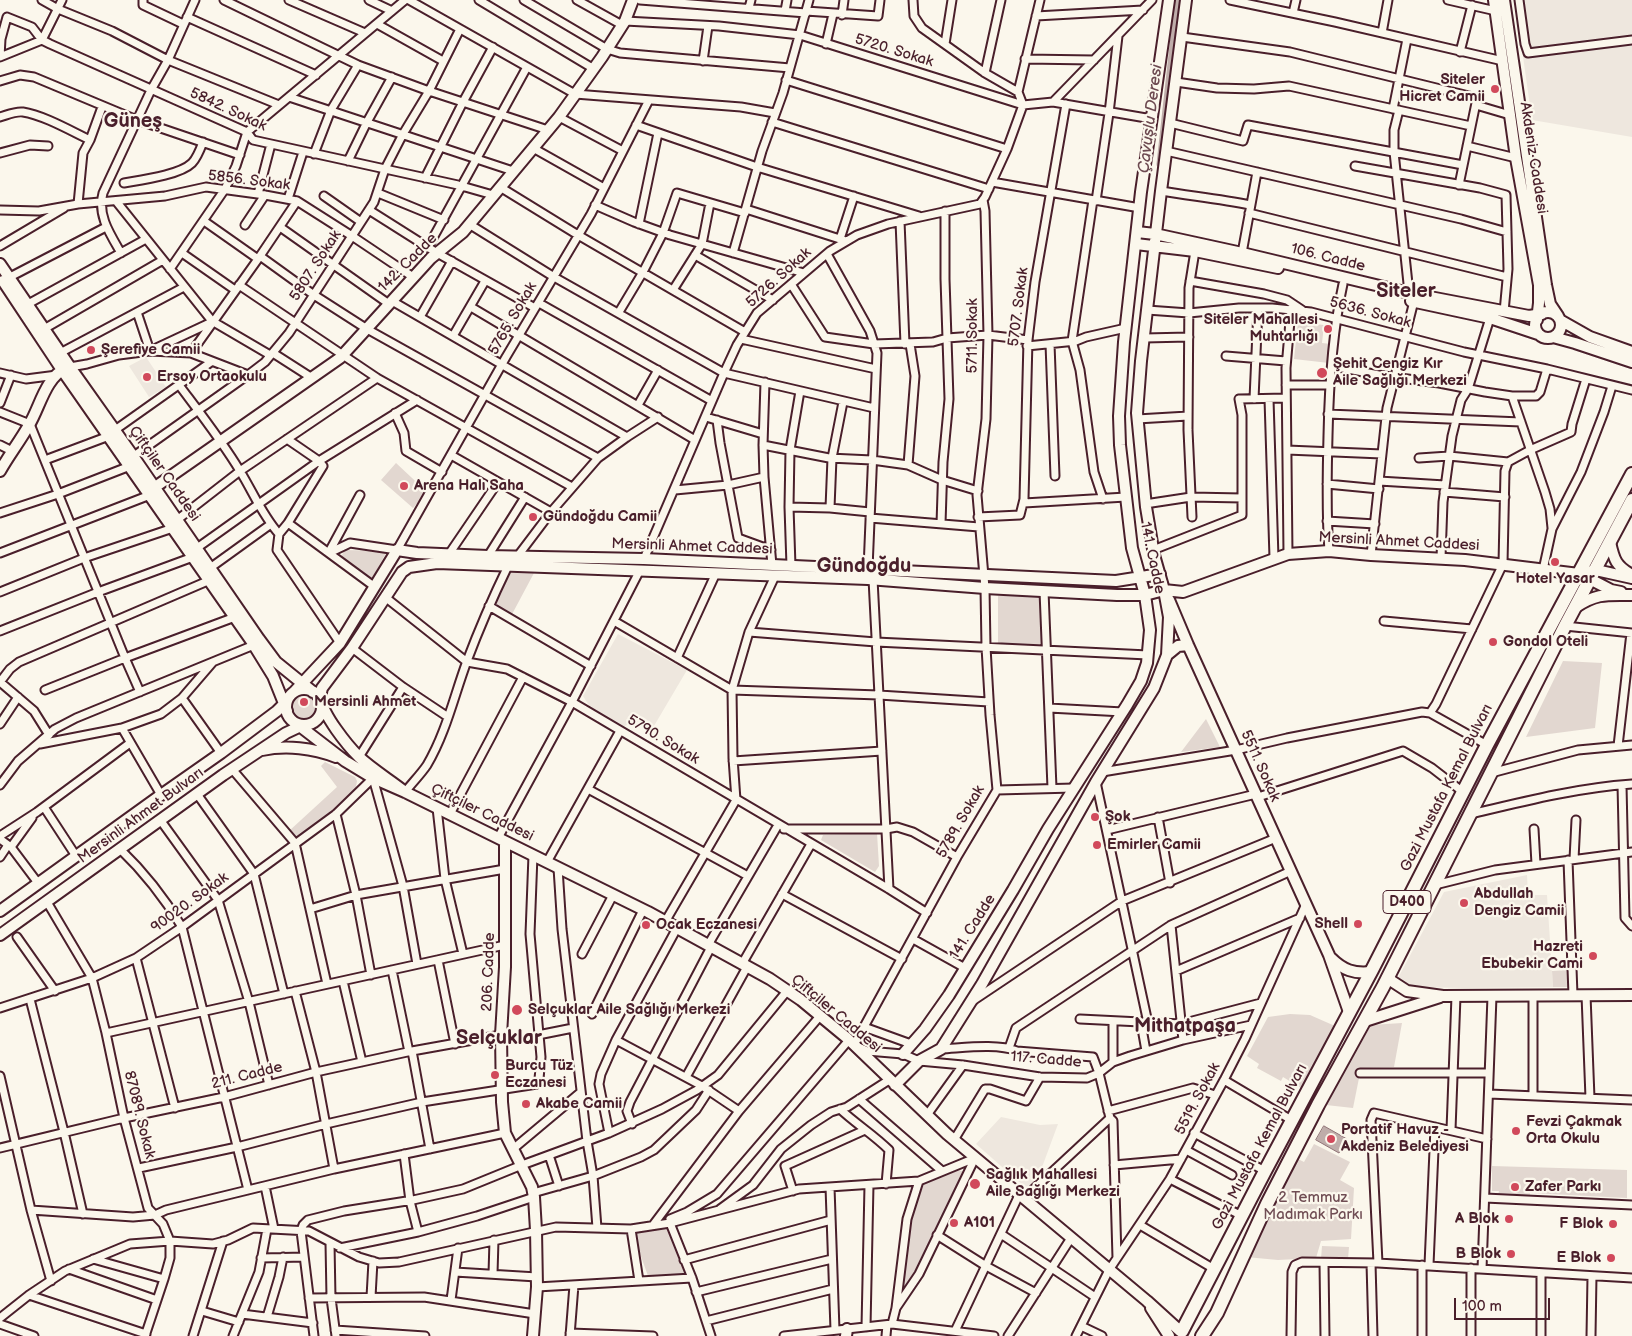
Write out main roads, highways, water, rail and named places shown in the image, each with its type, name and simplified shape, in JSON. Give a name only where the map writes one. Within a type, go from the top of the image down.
[{"type":"highway","name":"Gazi Mustafa Kemal Bulvarı","points":[[1176,1334],[1214,1269],[1293,1121],[1487,745],[1632,474]]},
{"type":"highway","name":"D400","points":[[1202,1336],[1217,1313],[1267,1204],[1365,1021],[1632,500]]},
{"type":"highway","points":[[1176,1334],[1190,1332],[1196,1336]]},
{"type":"waterway","name":"Çavuşlu Deresi","points":[[1160,164],[1178,0]]},
{"type":"place","name":"Siteler Hicret Camii","points":[[1495,89]]},
{"type":"place","name":"Siteler Mahallesi Muhtarlığı","points":[[1328,329]]},
{"type":"place","name":"Şerefiye Camii","points":[[91,350]]},
{"type":"place","name":"Şehit Cengiz Kır Aile Sağlığı Merkezi","points":[[1322,373]]},
{"type":"place","name":"Ersoy Ortaokulu","points":[[147,377]]},
{"type":"place","name":"Arena Halı Saha","points":[[404,486]]},
{"type":"place","name":"Gündoğdu Camii","points":[[533,517]]},
{"type":"place","name":"Hotel Yasar","points":[[1555,562]]},
{"type":"place","name":"Gondol Oteli","points":[[1493,642]]},
{"type":"place","name":"Mersinli Ahmet","points":[[304,702]]},
{"type":"place","name":"Şok","points":[[1095,817]]},
{"type":"place","name":"Emirler Camii","points":[[1097,845]]},
{"type":"place","name":"Abdullah Dengiz Camii","points":[[1464,903]]},
{"type":"place","name":"Shell","points":[[1358,924]]},
{"type":"place","name":"Ocak Eczanesi","points":[[646,925]]},
{"type":"place","name":"Hazreti Ebubekir Cami","points":[[1593,956]]},
{"type":"place","name":"Selçuklar Aile Sağlığı Merkezi","points":[[517,1010]]},
{"type":"place","name":"Burcu Tüz Eczanesi","points":[[495,1075]]},
{"type":"place","name":"Akabe Camii","points":[[526,1104]]},
{"type":"place","name":"Fevzi Çakmak Orta Okulu","points":[[1516,1131]]},
{"type":"place","name":"Portatif Havuz - Akdeniz Belediyesi","points":[[1331,1139]]},
{"type":"place","name":"Sağlık Mahallesi Aile Sağlığı Merkezi","points":[[975,1184]]},
{"type":"place","name":"Zafer Parkı","points":[[1515,1187]]},
{"type":"place","name":"A Blok","points":[[1509,1219]]},
{"type":"place","name":"A101","points":[[954,1223]]},
{"type":"place","name":"F Blok","points":[[1613,1224]]},
{"type":"place","name":"B Blok","points":[[1511,1254]]},
{"type":"place","name":"E Blok","points":[[1611,1258]]},
{"type":"district","name":"Güneş","points":[[133,122]]},
{"type":"district","name":"Siteler","points":[[1406,292]]},
{"type":"district","name":"Gündoğdu","points":[[864,567]]},
{"type":"district","name":"Mithatpaşa","points":[[1185,1027]]},
{"type":"district","name":"Selçuklar","points":[[499,1039]]},
{"type":"park label","name":"2 Temmuz Madımak Parkı","points":[[1313,1206]]}]
